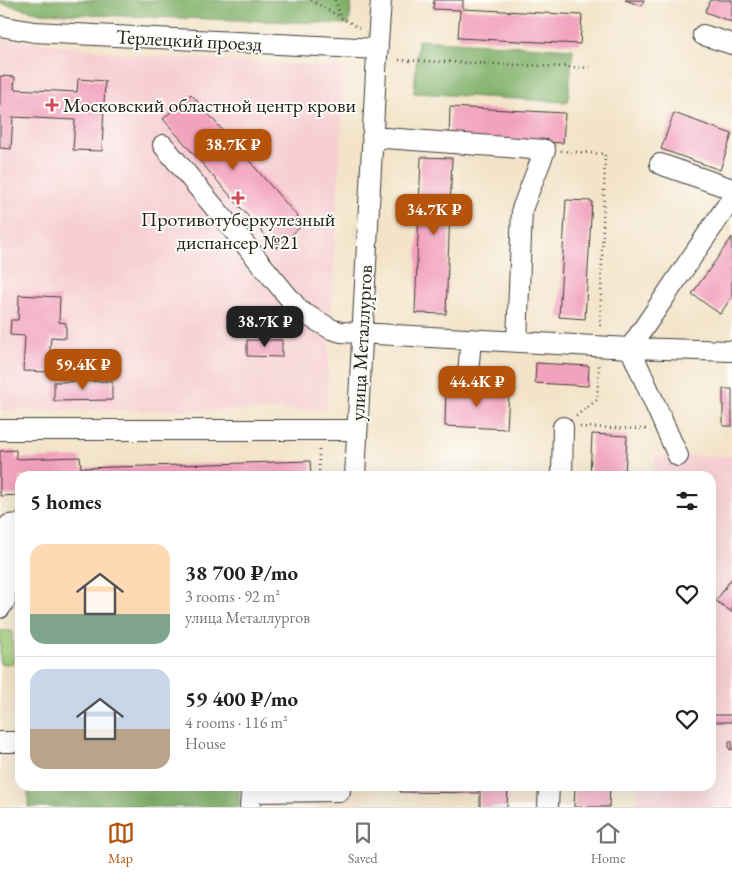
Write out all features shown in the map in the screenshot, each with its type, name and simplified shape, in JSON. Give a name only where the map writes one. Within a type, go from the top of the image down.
[{"type":"street","name":"улица Металлургов","points":[[355,471],[381,0]]},
{"type":"street","name":"Терлецкий проезд","points":[[0,26],[34,32],[378,49]]},
{"type":"street","points":[[703,34],[732,44]]},
{"type":"street","points":[[372,137],[545,150],[522,209],[517,342]]},
{"type":"street","points":[[163,145],[300,311],[331,329],[362,333],[471,340],[732,351]]},
{"type":"street","points":[[660,164],[732,189]]},
{"type":"street","points":[[630,348],[732,198]]},
{"type":"street","points":[[468,374],[471,340]]},
{"type":"street","points":[[630,348],[678,456]]},
{"type":"street","points":[[562,471],[564,427]]},
{"type":"street","points":[[0,430],[357,430]]},
{"type":"street","points":[[0,608],[5,601],[8,525],[15,524]]},
{"type":"street","points":[[0,742],[15,742]]},
{"type":"street","points":[[548,807],[549,791]]},
{"type":"street","points":[[250,807],[251,792],[340,795]]},
{"type":"path","points":[[311,0],[359,28]]},
{"type":"path","points":[[335,0],[341,18]]},
{"type":"path","points":[[399,60],[592,68]]},
{"type":"path","points":[[545,150],[605,154],[597,400],[564,427]]},
{"type":"path","points":[[564,427],[666,429]]},
{"type":"path","points":[[319,471],[320,430]]},
{"type":"shaded area","points":[[0,38],[145,56],[345,67],[326,410],[0,410]]},
{"type":"shaded area","points":[[655,456],[732,456],[732,807],[638,807],[639,791],[716,791],[716,471],[654,471]]},
{"type":"green space","points":[[0,0],[352,0],[349,24],[41,13],[0,3]]},
{"type":"green space","points":[[418,40],[573,49],[568,102],[414,93]]},
{"type":"green space","points":[[0,631],[12,631],[13,664],[0,664]]},
{"type":"green space","points":[[28,791],[239,791],[239,807],[28,807]]},
{"type":"building","points":[[434,0],[463,0],[463,9],[582,15],[580,44],[458,38],[460,10],[433,9]]},
{"type":"building","points":[[625,0],[644,0],[642,6]]},
{"type":"building","points":[[710,0],[732,0],[732,22],[705,12]]},
{"type":"building","name":"Московский областной центр крови","points":[[0,76],[15,77],[14,89],[77,92],[78,79],[105,81],[102,151],[73,150],[75,120],[13,117],[11,149],[0,148]]},
{"type":"building","points":[[191,94],[304,224],[276,248],[163,119]]},
{"type":"building","points":[[450,107],[565,113],[563,143],[449,137]]},
{"type":"building","points":[[674,113],[732,134],[720,170],[661,149]]},
{"type":"building","points":[[421,157],[452,158],[446,314],[415,313]]},
{"type":"building","points":[[566,200],[592,201],[585,319],[559,317]]},
{"type":"building","points":[[732,237],[732,297],[720,314],[692,294]]},
{"type":"building","points":[[19,295],[60,297],[59,322],[66,323],[66,338],[51,337],[48,372],[23,371],[25,336],[10,335],[11,320],[18,320]]},
{"type":"building","points":[[247,340],[282,340],[282,357],[247,356]]},
{"type":"building","points":[[536,363],[589,366],[588,386],[535,383]]},
{"type":"building","points":[[112,381],[112,400],[54,401],[54,382]]},
{"type":"building","points":[[446,388],[509,391],[507,429],[445,426]]},
{"type":"building","points":[[723,389],[732,389],[732,426],[723,426]]},
{"type":"building","points":[[592,434],[627,436],[625,471],[590,471]]},
{"type":"building","points":[[16,450],[16,459],[80,457],[81,468],[310,461],[311,471],[15,471],[15,495],[0,496],[0,451]]},
{"type":"building","points":[[732,578],[732,612],[716,601]]},
{"type":"building","points":[[716,715],[732,715],[732,722],[716,722]]},
{"type":"building","points":[[729,741],[732,741],[732,750],[729,749]]},
{"type":"building","points":[[478,791],[478,793],[400,792]]},
{"type":"building","points":[[480,791],[508,791],[507,807],[480,807]]},
{"type":"building","points":[[575,791],[610,791],[609,807],[574,807]]},
{"type":"place","name":"Московский областной центр крови","points":[[52,105]]},
{"type":"place","name":"Противотуберкулезный диспансер №21","points":[[238,198]]}]
